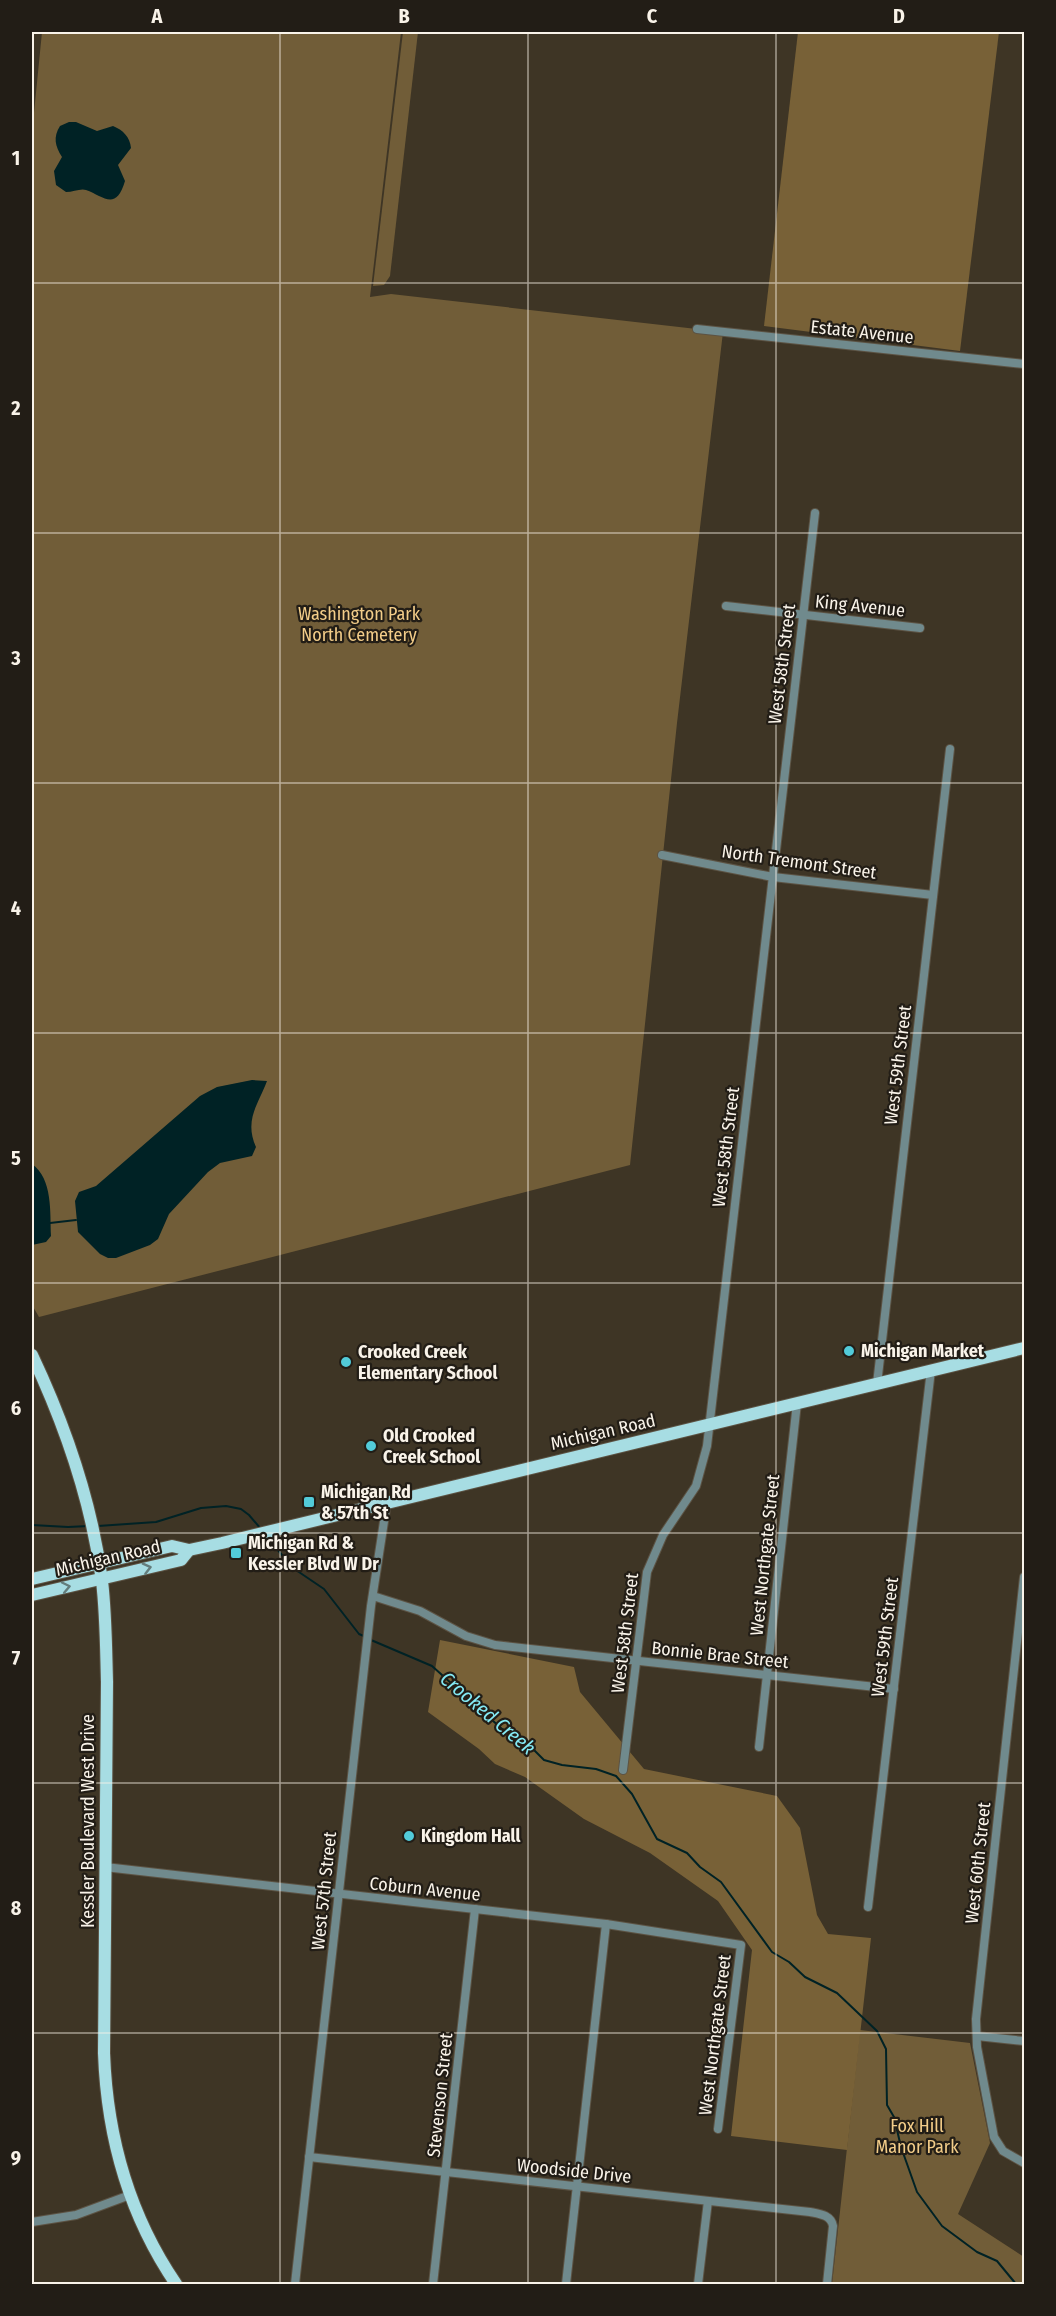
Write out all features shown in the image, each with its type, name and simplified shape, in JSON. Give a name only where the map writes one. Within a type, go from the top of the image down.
[{"type":"main road","name":"Michigan Road","points":[[32,1579],[172,1546],[189,1550],[237,1539],[1024,1348]]},
{"type":"main road","name":"Kessler Boulevard West Drive","points":[[32,1355],[72,1455],[95,1545],[101,1580],[106,1659],[105,2084],[113,2140],[130,2195],[152,2244],[176,2284]]},
{"type":"main road","name":"Michigan Road","points":[[32,1595],[181,1560],[189,1550]]},
{"type":"street","name":"Estate Avenue","points":[[696,329],[1024,364]]},
{"type":"street","name":"West 58th Street","points":[[623,1770],[645,1580],[649,1564],[663,1535],[696,1486],[704,1465],[815,513]]},
{"type":"street","name":"King Avenue","points":[[726,606],[920,628]]},
{"type":"street","name":"West 59th Street","points":[[877,1384],[950,749]]},
{"type":"street","name":"North Tremont Street","points":[[662,855],[773,877],[933,895]]},
{"type":"street","name":"West 59th Street","points":[[868,1907],[931,1370]]},
{"type":"street","name":"West Northgate Street","points":[[759,1747],[797,1403]]},
{"type":"street","name":"West 57th Street","points":[[295,2284],[371,1606],[387,1502]]},
{"type":"street","name":"West 60th Street","points":[[1024,1577],[976,2019],[994,2137],[1001,2149],[1024,2163]]},
{"type":"street","name":"Bonnie Brae Street","points":[[373,1596],[429,1616],[463,1635],[482,1642],[894,1689]]},
{"type":"street","name":"Coburn Avenue","points":[[105,1867],[606,1924],[741,1945]]},
{"type":"street","name":"Stevenson Street","points":[[434,2284],[475,1909]]},
{"type":"street","points":[[566,2284],[606,1924]]},
{"type":"street","name":"West Northgate Street","points":[[718,2129],[741,1945]]},
{"type":"street","points":[[977,2036],[1024,2041]]},
{"type":"street","name":"Woodside Drive","points":[[309,2157],[824,2215],[832,2222],[827,2284]]},
{"type":"street","points":[[32,2222],[76,2215],[130,2195]]},
{"type":"street","points":[[698,2284],[708,2201]]},
{"type":"green space","name":"Washington Park North Cemetery","points":[[42,32],[401,32],[370,297],[391,294],[723,332],[677,723],[630,1165],[39,1317],[32,1305],[32,133]]},
{"type":"green space","points":[[403,32],[418,32],[390,276],[384,285],[373,286]]},
{"type":"green space","name":"Fox Hill Manor Park","points":[[860,2030],[970,2043],[990,2143],[958,2214],[1024,2257],[1024,2284],[832,2284]]},
{"type":"shaded area","points":[[798,32],[999,32],[960,351],[764,326]]},
{"type":"shaded area","points":[[440,1640],[574,1667],[580,1692],[644,1769],[777,1796],[800,1828],[817,1915],[828,1934],[871,1938],[847,2150],[731,2136],[752,1950],[718,1901],[650,1853],[584,1819],[525,1777],[495,1764],[479,1749],[428,1712]]},
{"type":"water","points":[[76,122],[97,131],[113,126],[128,137],[131,148],[118,165],[125,181],[118,196],[108,199],[84,190],[66,192],[56,185],[54,171],[62,157],[56,145],[56,134],[60,126]]},
{"type":"water","points":[[252,1080],[267,1081],[256,1105],[252,1121],[251,1129],[256,1147],[252,1156],[220,1163],[208,1172],[169,1214],[158,1239],[150,1245],[116,1258],[108,1258],[100,1254],[78,1232],[75,1201],[79,1192],[96,1186],[200,1096],[217,1087]]},
{"type":"water","points":[[32,1164],[39,1170],[47,1187],[51,1236],[46,1242],[32,1245]]},
{"type":"waterway","points":[[50,1223],[76,1220]]},
{"type":"waterway","name":"Crooked Creek","points":[[98,1526],[156,1522],[201,1508],[226,1506],[241,1509],[261,1529]]},
{"type":"waterway","name":"Crooked Creek","points":[[32,1525],[89,1526]]},
{"type":"waterway","name":"Crooked Creek","points":[[266,1536],[293,1568],[324,1589],[359,1634],[366,1637]]},
{"type":"waterway","name":"Crooked Creek","points":[[371,1640],[432,1666],[502,1729],[519,1735],[544,1760],[562,1765],[596,1769],[616,1776],[632,1794],[657,1839],[687,1853],[700,1867],[721,1882],[772,1952],[789,1962],[805,1977],[837,1993],[877,2031],[886,2049],[887,2105],[894,2117],[901,2147],[917,2192],[942,2226],[977,2252],[997,2261],[1016,2284]]},
{"type":"place","name":"Michigan Market","points":[[849,1351]]},
{"type":"place","name":"Crooked Creek Elementary School","points":[[346,1362]]},
{"type":"place","name":"Old Crooked Creek School","points":[[371,1446]]},
{"type":"place","name":"Michigan Rd & 57th St","points":[[309,1502]]},
{"type":"place","name":"Michigan Rd & Kessler Blvd W Dr","points":[[236,1553]]},
{"type":"place","name":"Kingdom Hall","points":[[409,1836]]}]
